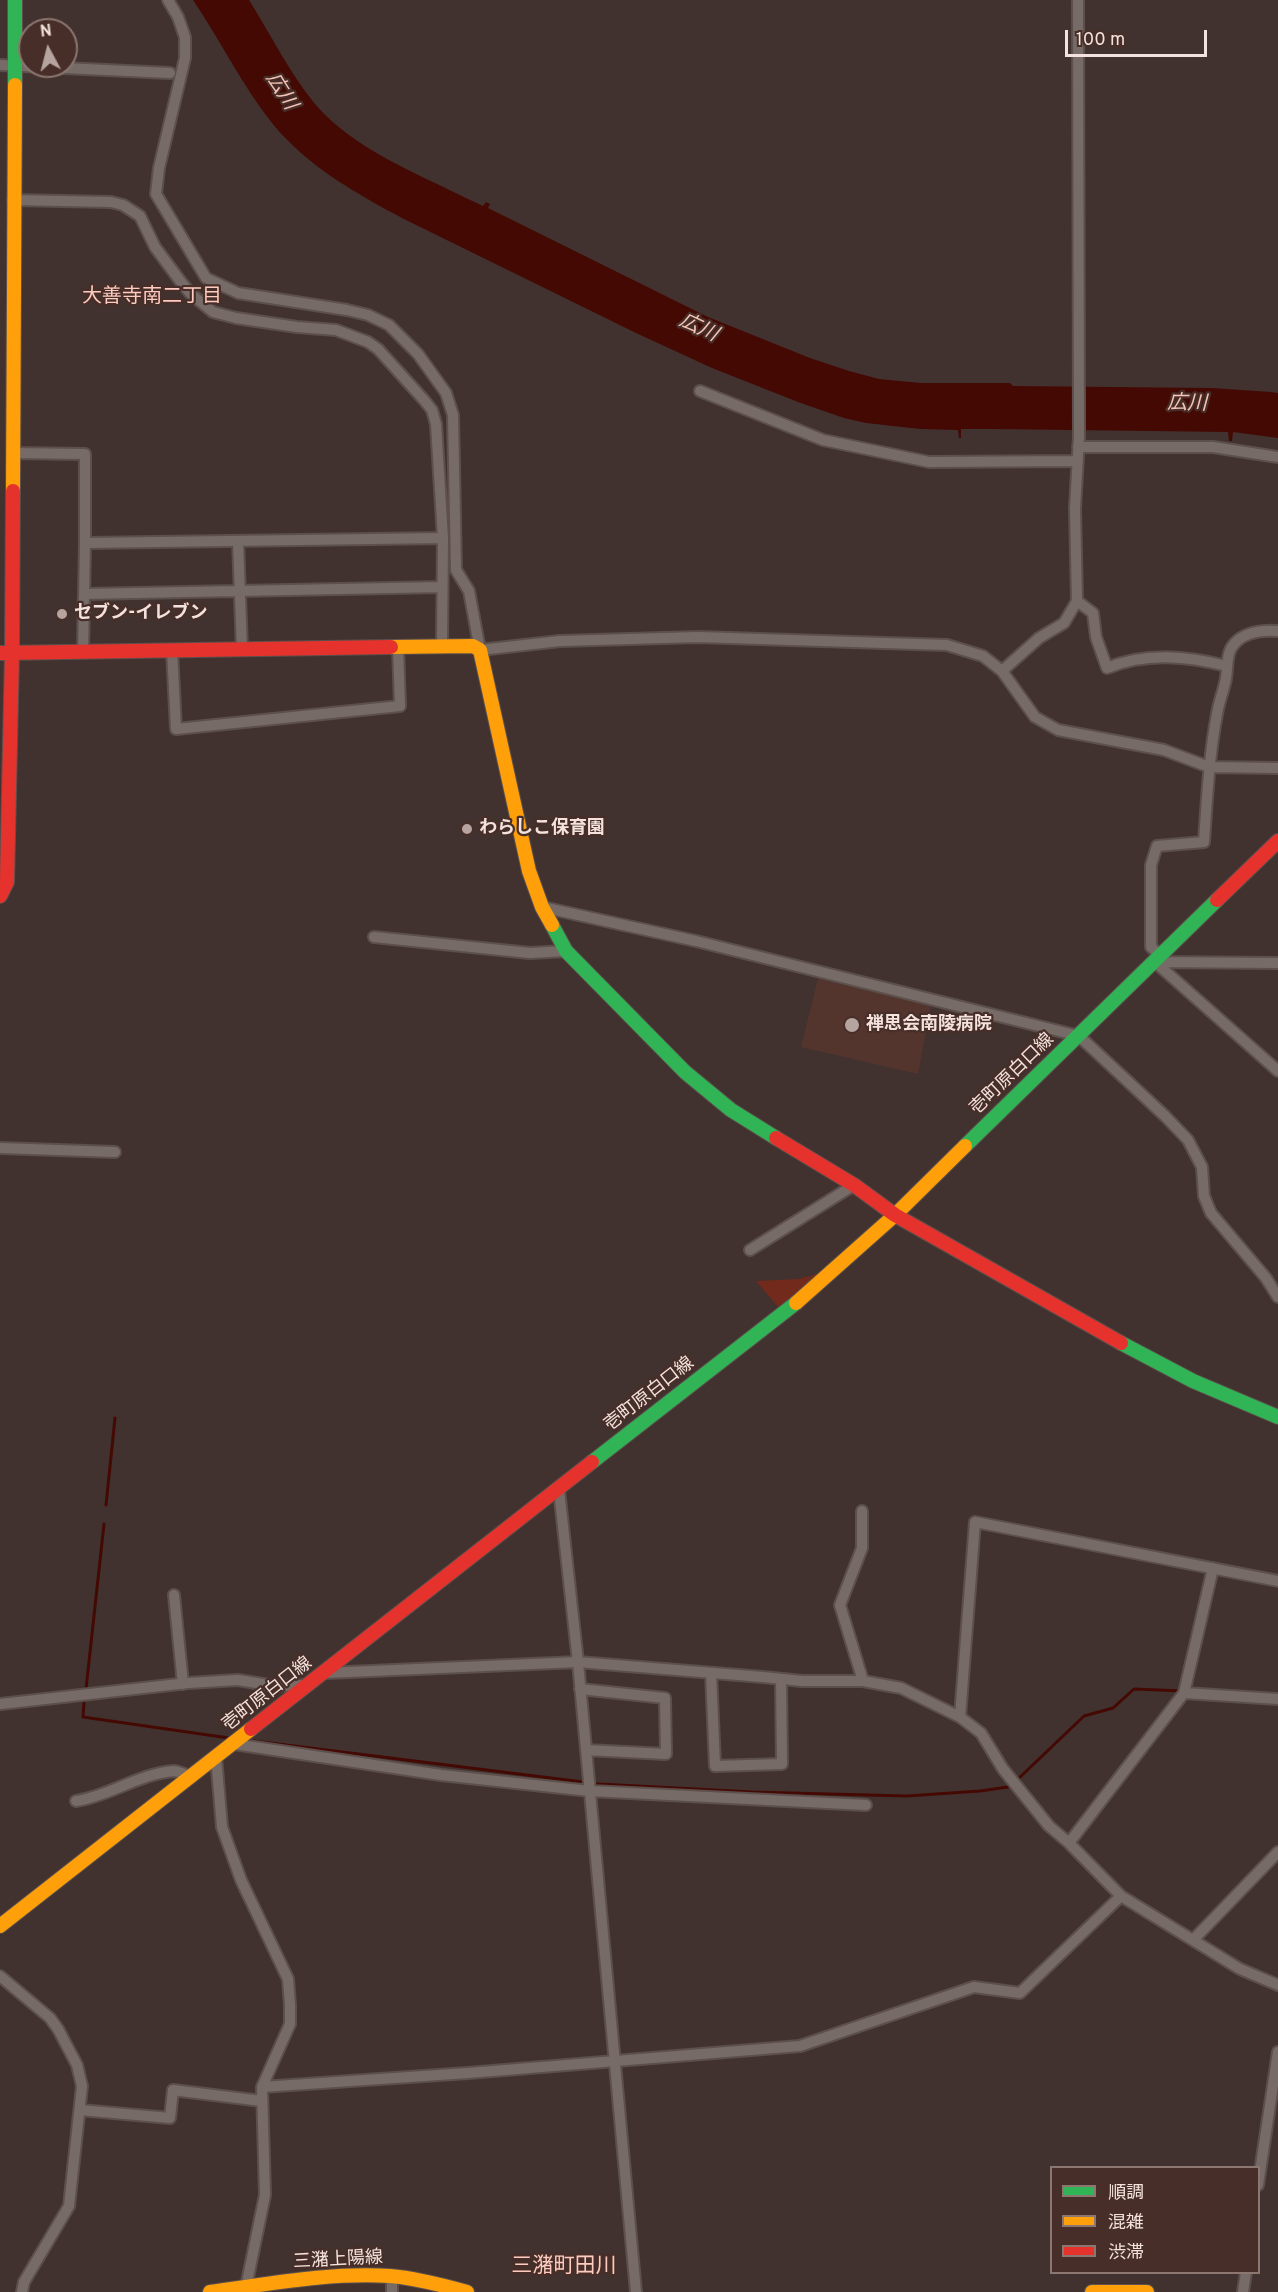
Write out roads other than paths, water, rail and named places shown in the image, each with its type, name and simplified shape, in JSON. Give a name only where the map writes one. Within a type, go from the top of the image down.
[{"type":"street","points":[[0,896],[7,882],[6,516],[13,453],[7,331],[7,200],[15,65],[15,0]]},
{"type":"street","points":[[168,0],[178,17],[185,37],[186,58],[159,168],[156,194],[206,278],[238,293],[347,310],[368,315],[389,325],[418,354],[446,393],[453,415],[456,570],[469,591],[529,871],[542,906],[566,951],[685,1072],[731,1110],[854,1185],[895,1215],[1139,1353],[1192,1381],[1278,1417]]},
{"type":"street","points":[[1002,672],[1039,638],[1064,623],[1077,601],[1075,508],[1079,366],[1078,0]]},
{"type":"street","points":[[0,65],[170,73]]},
{"type":"street","points":[[7,200],[111,202],[123,205],[140,216],[155,247],[186,288],[213,312],[236,318],[297,327],[336,330],[355,336],[378,350],[432,410],[439,449],[442,646]]},
{"type":"street","points":[[700,391],[823,440],[929,462],[1077,461]]},
{"type":"street","points":[[1078,442],[1213,447],[1278,457]]},
{"type":"street","points":[[13,453],[85,454],[83,652]]},
{"type":"street","points":[[85,543],[442,538]]},
{"type":"street","points":[[238,541],[242,650]]},
{"type":"street","points":[[84,594],[442,587]]},
{"type":"street","points":[[1077,601],[1093,613],[1096,637],[1107,668],[1128,659],[1167,657],[1227,666]]},
{"type":"street","points":[[1278,631],[1264,630],[1248,634],[1234,643],[1228,655],[1209,767],[1204,842],[1157,846],[1151,865],[1151,946],[1158,959],[1278,1071]]},
{"type":"street","points":[[6,653],[442,646],[473,646],[480,650],[560,641],[698,637],[947,645],[983,656],[1002,672],[1035,717],[1058,730],[1164,750],[1209,767],[1278,768]]},
{"type":"street","points":[[172,650],[176,729],[400,706],[398,647]]},
{"type":"street","name":"壱町原白口線","points":[[1,1924],[801,1299],[895,1215],[1278,841]]},
{"type":"street","points":[[542,906],[696,941],[1079,1036],[1188,1140],[1202,1167],[1204,1196],[1211,1213],[1266,1278],[1278,1298]]},
{"type":"street","points":[[375,937],[530,953],[566,951]]},
{"type":"street","points":[[1158,959],[1278,963]]},
{"type":"street","points":[[0,1148],[115,1152]]},
{"type":"street","points":[[750,1250],[854,1185]]},
{"type":"street","points":[[559,1490],[578,1662],[636,2292]]},
{"type":"street","points":[[862,1511],[862,1548],[840,1605],[863,1681]]},
{"type":"street","points":[[960,1717],[975,1522],[1278,1581]]},
{"type":"street","points":[[1070,1843],[1184,1693],[1213,1568]]},
{"type":"street","points":[[174,1595],[183,1684]]},
{"type":"street","points":[[325,1673],[578,1662],[802,1682],[863,1681],[901,1688],[960,1717],[981,1733],[1003,1769],[1049,1826],[1070,1843],[1121,1896],[1240,1969],[1278,1985]]},
{"type":"street","points":[[711,1673],[715,1766],[782,1764],[781,1679]]},
{"type":"street","points":[[0,1704],[238,1680],[275,1686],[309,1685]]},
{"type":"street","points":[[580,1689],[664,1698],[666,1754],[586,1750]]},
{"type":"street","points":[[1184,1693],[1278,1699]]},
{"type":"street","points":[[234,1744],[441,1775],[590,1791],[866,1805]]},
{"type":"street","points":[[216,1757],[222,1827],[241,1880],[288,1979],[290,2024],[262,2087],[265,2195],[246,2287]]},
{"type":"street","points":[[76,1801],[96,1798],[130,1782],[176,1771],[191,1777]]},
{"type":"street","points":[[1194,1939],[1278,1852]]},
{"type":"street","points":[[262,2087],[800,2046],[974,1987],[1020,1993],[1121,1896]]},
{"type":"street","points":[[0,1976],[50,2018],[77,2065],[82,2086],[69,2206],[28,2274],[22,2292]]},
{"type":"street","points":[[1260,2172],[1278,2052]]},
{"type":"street","points":[[80,2110],[170,2118],[173,2090],[262,2101]]},
{"type":"street","name":"三潴上陽線","points":[[210,2292],[315,2276],[353,2274],[392,2276],[467,2292]]},
{"type":"street","points":[[1243,2292],[1246,2274]]},
{"type":"street","points":[[392,2276],[392,2292]]},
{"type":"street","points":[[1092,2292],[1147,2292]]},
{"type":"water","name":"広川","points":[[193,0],[249,0],[288,66],[315,104],[331,120],[366,147],[483,206],[486,202],[490,204],[488,208],[708,317],[810,358],[879,379],[921,383],[1010,383],[1013,386],[1212,388],[1278,393],[1278,438],[1233,432],[1232,441],[1229,441],[1228,432],[961,429],[961,438],[959,438],[958,430],[920,429],[844,418],[712,368],[404,219],[316,165],[272,123]]},
{"type":"waterway","points":[[106,1505],[115,1418]]},
{"type":"waterway","points":[[86,1689],[104,1524]]},
{"type":"waterway","points":[[1017,1780],[1084,1716],[1113,1708],[1134,1689],[1183,1691]]},
{"type":"waterway","points":[[84,1703],[83,1717],[229,1738]]},
{"type":"waterway","points":[[246,1740],[599,1784],[752,1792],[907,1796],[980,1791],[1008,1787],[1012,1784]]},
{"type":"place","name":"セブン-イレブン","points":[[62,614]]},
{"type":"place","name":"わらしこ保育園","points":[[467,829]]},
{"type":"place","name":"禅思会南陵病院","points":[[852,1025]]},
{"type":"district","name":"大善寺南二丁目","points":[[152,298]]},
{"type":"district","name":"三潴町田川","points":[[564,2268]]}]
